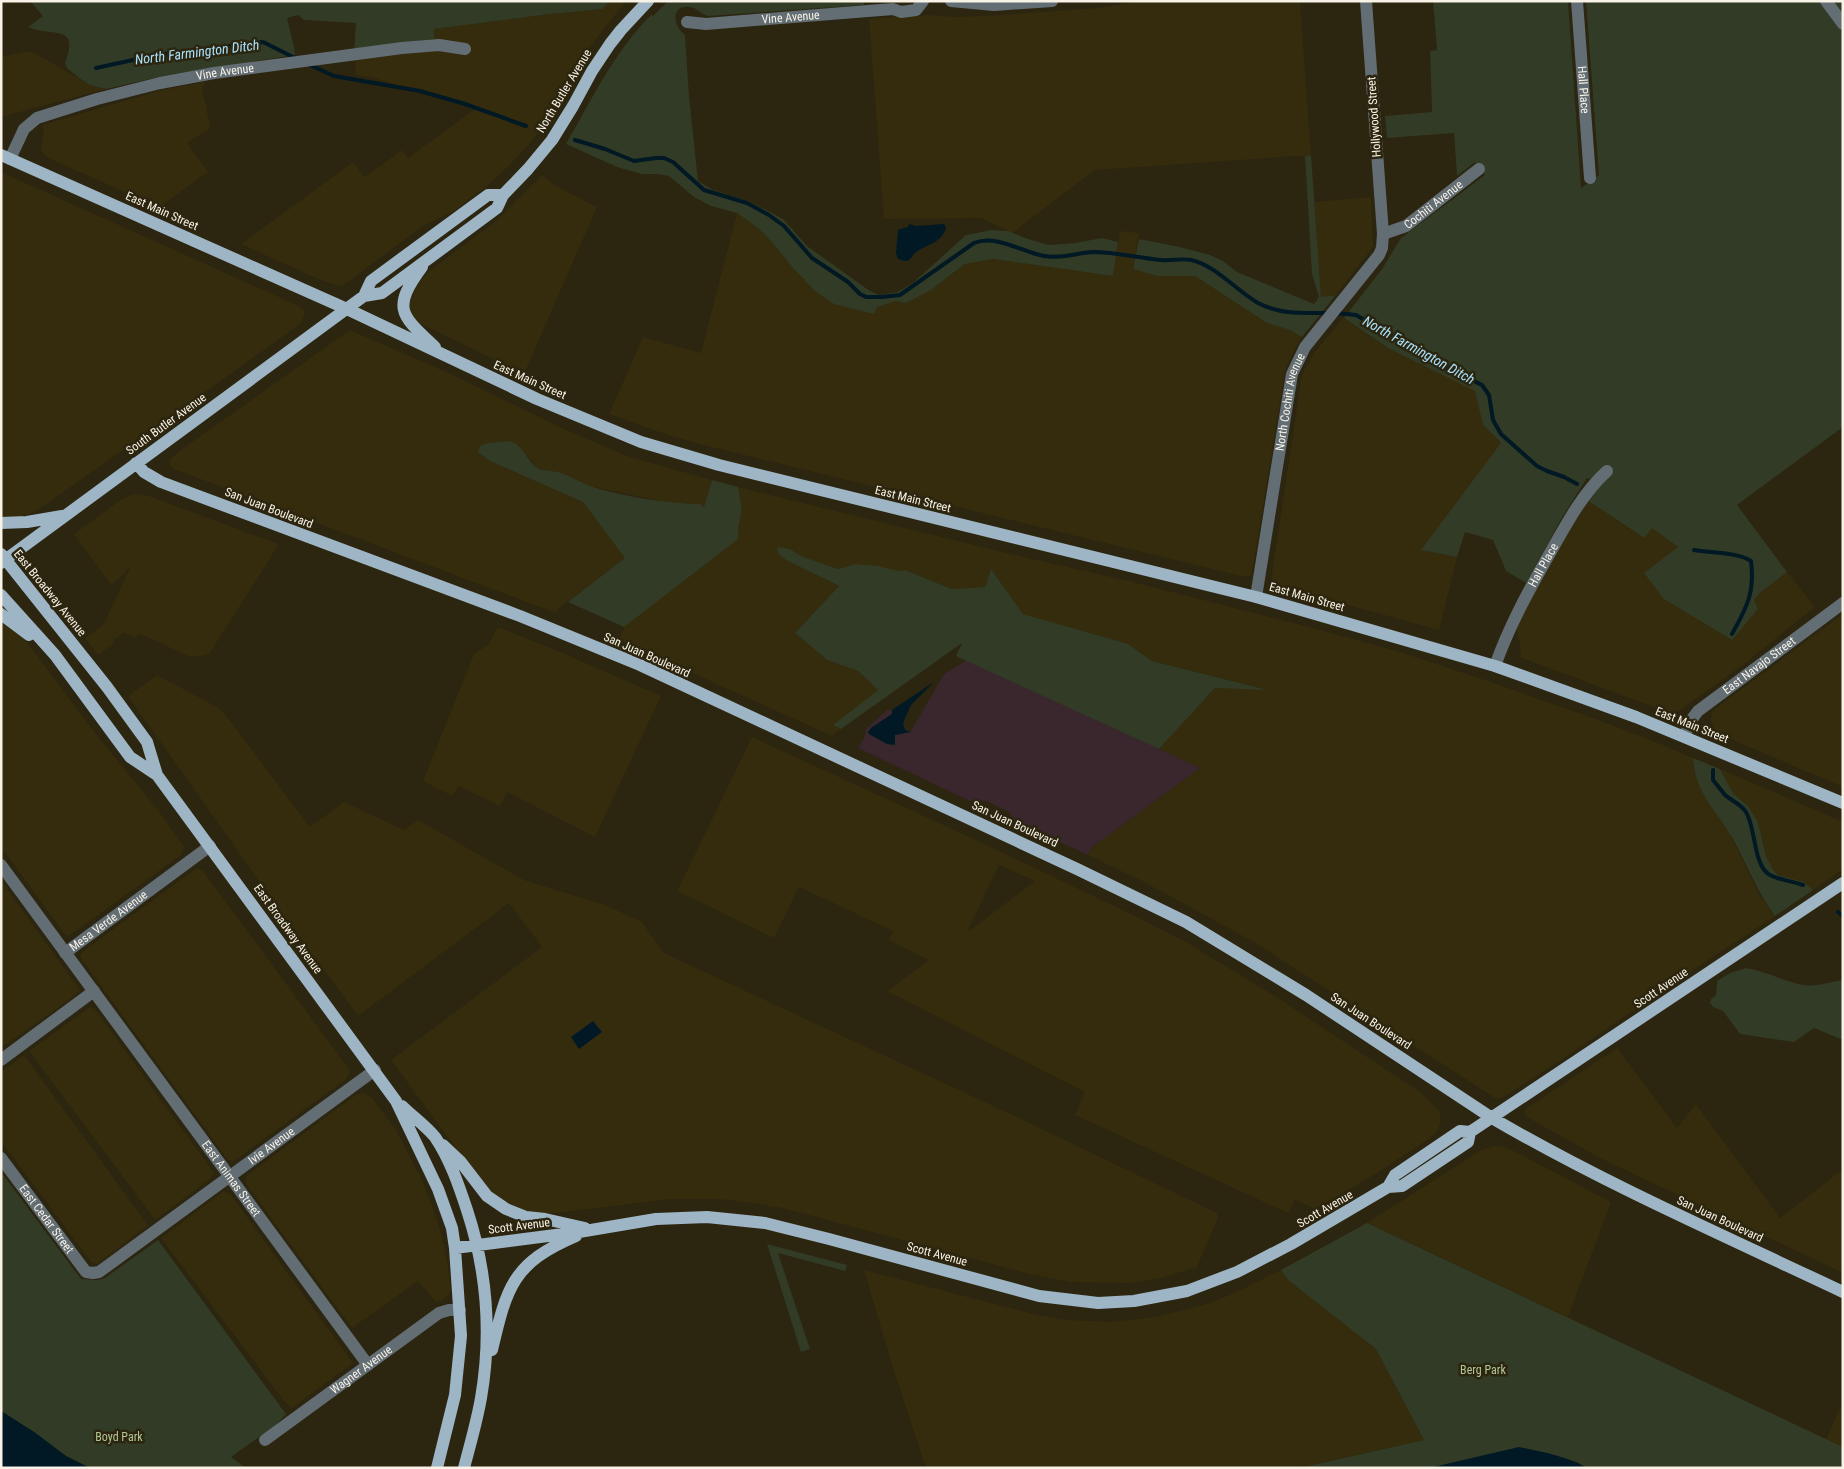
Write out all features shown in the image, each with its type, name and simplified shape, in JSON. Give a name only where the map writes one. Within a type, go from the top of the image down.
[{"type":"main road","name":"North Butler Avenue","points":[[364,296],[382,293],[497,208],[503,195],[552,140],[610,44],[648,1]]},
{"type":"main road","name":"East Main Street","points":[[6,157],[347,309],[538,399],[641,442],[720,465],[1256,597],[1494,666],[1610,707],[1684,736],[1843,803]]},
{"type":"main road","name":"North Butler Avenue","points":[[347,309],[364,296],[371,281],[488,195],[503,195]]},
{"type":"main road","points":[[428,259],[408,289],[403,310],[405,317],[411,324],[444,355]]},
{"type":"main road","name":"South Butler Avenue","points":[[3,559],[347,309]]},
{"type":"main road","name":"San Juan Boulevard","points":[[136,463],[144,472],[161,482],[520,616],[640,665],[1077,869],[1186,922],[1306,995],[1492,1118],[1606,1180],[1843,1292]]},
{"type":"main road","points":[[1,522],[27,522],[64,516]]},
{"type":"main road","name":"East Broadway Avenue","points":[[3,559],[108,687],[147,742],[157,775]]},
{"type":"main road","name":"East Broadway Avenue","points":[[1,595],[55,655],[130,757],[157,775],[396,1100],[438,1189],[448,1215],[455,1248],[461,1336],[457,1388],[437,1468]]},
{"type":"main road","points":[[1,614],[55,655]]},
{"type":"main road","name":"Scott Avenue","points":[[455,1248],[592,1230],[656,1219],[707,1217],[764,1223],[1039,1296],[1076,1301],[1115,1303],[1170,1295],[1219,1279],[1291,1244],[1388,1187],[1394,1175],[1460,1131],[1470,1132],[1492,1118],[1843,883]]},
{"type":"main road","name":"East Broadway Avenue","points":[[396,1100],[434,1137],[457,1181],[478,1245],[487,1313],[487,1349],[481,1398],[464,1468]]},
{"type":"main road","points":[[434,1137],[460,1160],[487,1196],[506,1210],[526,1217],[545,1219],[592,1230]]},
{"type":"main road","points":[[481,1398],[503,1304],[518,1276],[535,1257],[555,1245],[592,1230]]},
{"type":"street","name":"Vine Avenue","points":[[687,22],[706,24],[894,5],[901,12],[913,11],[919,8],[923,1]]},
{"type":"street","points":[[951,1],[994,5],[1052,1]]},
{"type":"street","name":"Hollywood Street","points":[[1366,1],[1383,234]]},
{"type":"street","name":"Hall Place","points":[[1577,1],[1590,178]]},
{"type":"street","points":[[1826,1],[1843,24]]},
{"type":"street","name":"Vine Avenue","points":[[6,157],[24,129],[36,118],[97,99],[160,83],[402,48],[439,45],[465,49]]},
{"type":"street","name":"Cochiti Avenue","points":[[1383,234],[1406,226],[1479,169]]},
{"type":"street","name":"North Cochiti Avenue","points":[[1256,597],[1292,374],[1305,347],[1379,255],[1382,248],[1383,234]]},
{"type":"street","name":"Hall Place","points":[[1494,666],[1518,610],[1564,528],[1591,486],[1607,472]]},
{"type":"street","name":"East Navajo Street","points":[[1684,736],[1698,711],[1843,603]]},
{"type":"street","name":"Mesa Verde Avenue","points":[[94,991],[65,953],[210,846]]},
{"type":"street","points":[[1,865],[65,953]]},
{"type":"street","points":[[1,1060],[94,991]]},
{"type":"street","name":"East Animas Street","points":[[94,991],[368,1365]]},
{"type":"street","name":"Ivie Avenue","points":[[96,1273],[103,1270],[375,1070]]},
{"type":"street","name":"East Cedar Street","points":[[1,1158],[83,1268],[89,1273],[96,1273]]},
{"type":"street","name":"Wagner Avenue","points":[[265,1440],[439,1313],[449,1310],[460,1310]]},
{"type":"shaded area","points":[[610,1],[626,1],[579,63],[556,107],[540,131],[510,165],[487,186],[454,211],[423,226],[345,284],[339,286],[318,279],[241,244],[353,162],[365,177],[402,150],[408,158],[475,109],[371,77],[355,75],[356,58],[434,39],[433,29],[602,9]]},
{"type":"shaded area","points":[[1140,1],[1300,1],[1311,155],[1095,170],[1012,233],[982,218],[884,219],[869,19],[930,15],[956,17],[984,16],[1100,8]]},
{"type":"shaded area","points":[[27,51],[35,53],[90,85],[106,89],[1,117],[1,57]]},
{"type":"shaded area","points":[[205,82],[202,88],[210,126],[209,129],[187,143],[208,172],[164,204],[162,208],[50,159],[43,153],[41,148],[44,133],[42,125],[162,90]]},
{"type":"shaded area","points":[[1,172],[299,306],[304,310],[305,315],[300,324],[239,368],[38,510],[19,518],[1,518]]},
{"type":"shaded area","points":[[542,175],[558,187],[597,207],[524,374],[419,323],[412,316],[409,304],[417,285],[427,273],[496,221]]},
{"type":"shaded area","points":[[1371,197],[1373,247],[1336,295],[1321,297],[1314,202]]},
{"type":"shaded area","points":[[737,213],[758,228],[773,243],[815,291],[874,314],[876,307],[897,301],[906,303],[949,277],[965,264],[993,259],[1113,276],[1120,231],[1139,233],[1133,269],[1195,276],[1267,323],[1290,330],[1302,337],[1291,356],[1285,372],[1250,576],[1245,577],[699,444],[609,414],[643,337],[701,353]]},
{"type":"shaded area","points":[[1343,318],[1388,348],[1476,391],[1483,425],[1501,444],[1422,550],[1457,557],[1439,630],[1275,585],[1271,580],[1302,374],[1314,353]]},
{"type":"shaded area","points":[[350,330],[451,374],[570,432],[630,457],[712,480],[704,507],[699,504],[665,502],[589,486],[559,473],[536,467],[526,454],[497,443],[488,443],[490,461],[583,502],[626,558],[557,610],[556,613],[170,466],[169,460],[178,452]]},
{"type":"shaded area","points":[[738,487],[1129,581],[1397,651],[1491,682],[1663,745],[1693,758],[1694,772],[1702,792],[1729,832],[1760,896],[1775,916],[1558,1062],[1502,1098],[1495,1098],[1254,942],[1144,882],[1088,855],[1091,848],[1200,768],[1159,749],[1215,688],[1265,689],[1152,661],[1127,644],[1023,614],[991,569],[985,587],[952,589],[905,570],[899,571],[857,564],[838,569],[801,556],[790,549],[786,560],[839,586],[795,633],[827,660],[858,671],[878,690],[834,725],[841,729],[832,736],[619,640],[624,627],[738,528],[742,510]]},
{"type":"shaded area","points":[[136,494],[149,496],[278,544],[209,654],[188,656],[141,634],[138,634],[136,638],[124,633],[113,640],[114,643],[98,655],[85,638],[104,624],[131,565],[111,585],[74,534],[119,501]]},
{"type":"shaded area","points":[[1587,500],[1643,538],[1652,527],[1679,548],[1644,573],[1731,640],[1758,609],[1754,600],[1761,592],[1787,572],[1815,607],[1739,668],[1676,713],[1670,713],[1519,657],[1521,651],[1516,625]]},
{"type":"shaded area","points":[[1843,614],[1843,787],[1721,735],[1714,728],[1711,721],[1712,713],[1716,708]]},
{"type":"shaded area","points":[[1,620],[23,637],[92,729],[158,810],[184,847],[181,855],[69,936],[64,933],[1,847]]},
{"type":"shaded area","points":[[498,627],[661,696],[595,837],[507,792],[500,806],[459,786],[452,796],[423,781],[474,654],[488,645]]},
{"type":"shaded area","points":[[967,660],[1200,768],[1091,848],[1088,855],[1017,823],[1009,812],[986,801],[970,801],[858,748],[864,738],[866,729],[887,710],[892,710],[892,714],[871,728],[870,734],[887,744],[894,739],[895,735],[911,731],[944,674]]},
{"type":"shaded area","points":[[157,675],[219,708],[310,827],[344,802],[404,830],[418,820],[524,880],[602,904],[641,921],[664,953],[1019,1118],[1217,1213],[1218,1218],[1197,1267],[1161,1278],[1129,1283],[1071,1282],[1029,1274],[782,1208],[754,1203],[719,1199],[670,1199],[548,1214],[529,1212],[506,1202],[491,1192],[478,1178],[391,1060],[542,947],[509,903],[358,1016],[276,905],[128,696]]},
{"type":"shaded area","points":[[752,737],[974,839],[1186,942],[1275,996],[1420,1092],[1439,1111],[1441,1121],[1438,1130],[1430,1138],[1377,1173],[1315,1209],[1295,1200],[1288,1213],[1075,1115],[1085,1092],[887,991],[929,960],[889,940],[893,931],[799,887],[774,938],[677,891]],"holes":[[[999,865],[1035,881],[969,931],[968,930]]]},
{"type":"shaded area","points":[[1720,769],[1843,822],[1843,869],[1813,890],[1804,882],[1778,875],[1766,856],[1758,822],[1749,807],[1733,793]]},
{"type":"shaded area","points":[[197,868],[203,871],[349,1069],[349,1075],[345,1080],[234,1161],[228,1160],[80,957],[82,952]]},
{"type":"shaded area","points":[[1,881],[80,990],[1,1048]]},
{"type":"shaded area","points":[[90,1007],[95,1009],[214,1173],[211,1178],[155,1220],[29,1051]]},
{"type":"shaded area","points":[[1617,1048],[1677,1128],[1696,1104],[1780,1218],[1843,1169],[1843,1273],[1602,1159],[1525,1116],[1527,1108]]},
{"type":"shaded area","points":[[24,1055],[148,1225],[97,1264],[91,1262],[1,1141],[1,1072]]},
{"type":"shaded area","points":[[364,1093],[372,1098],[396,1130],[422,1180],[442,1238],[451,1291],[441,1301],[436,1302],[418,1281],[352,1328],[246,1184],[245,1179],[249,1174],[357,1094]]},
{"type":"shaded area","points":[[1495,1146],[1512,1150],[1611,1202],[1568,1317],[1367,1223],[1481,1150]]},
{"type":"shaded area","points":[[224,1191],[231,1195],[353,1363],[292,1408],[284,1401],[161,1238]]},
{"type":"shaded area","points":[[864,1270],[1037,1315],[1067,1320],[1111,1322],[1155,1317],[1204,1305],[1235,1293],[1281,1270],[1288,1280],[1376,1349],[1424,1440],[1299,1468],[926,1468]]},
{"type":"shaded area","points":[[1843,1402],[1843,1447],[1826,1439]]},
{"type":"green space","points":[[30,1],[610,1],[602,9],[434,29],[434,39],[354,51],[356,23],[304,20],[298,15],[287,18],[295,55],[173,74],[106,89],[90,85],[67,68],[65,63],[69,42],[66,36],[28,27],[43,16]]},
{"type":"green space","points":[[668,1],[867,1],[864,2],[864,5],[708,16],[690,7],[684,7],[676,13],[676,22],[685,35],[698,181],[713,190],[748,201],[784,220],[807,246],[870,291],[879,295],[898,292],[914,282],[966,235],[991,230],[1008,231],[1049,245],[1102,238],[1118,242],[1113,276],[993,259],[965,264],[931,290],[906,303],[896,301],[877,307],[874,314],[834,304],[815,291],[758,228],[737,213],[711,206],[694,197],[669,176],[642,174],[617,167],[566,144],[604,76],[626,44],[651,15],[653,16]]},
{"type":"green space","points":[[1433,1],[1568,1],[1581,188],[1599,175],[1586,1],[1843,1],[1843,427],[1737,505],[1787,572],[1761,592],[1754,600],[1758,609],[1732,640],[1664,599],[1644,573],[1678,547],[1652,528],[1644,538],[1587,500],[1600,483],[1587,478],[1563,516],[1526,583],[1506,571],[1493,540],[1465,532],[1457,557],[1421,550],[1501,443],[1483,425],[1475,391],[1388,348],[1344,318],[1382,269],[1401,238],[1485,175],[1475,162],[1457,176],[1454,133],[1387,138],[1385,116],[1432,112],[1430,51],[1437,50]]},
{"type":"green space","points":[[1311,155],[1321,297],[1336,295],[1302,337],[1290,330],[1267,323],[1195,276],[1158,276],[1133,269],[1139,239],[1210,255],[1223,261],[1237,272],[1314,304],[1319,297],[1312,274],[1305,156]]},
{"type":"green space","points":[[508,441],[518,446],[533,464],[542,470],[558,472],[590,486],[630,496],[658,501],[700,504],[704,507],[712,480],[738,487],[742,510],[738,528],[738,539],[624,627],[568,602],[625,558],[583,502],[490,461],[478,452],[480,446],[488,443]]},
{"type":"green space","points":[[779,547],[790,549],[801,556],[838,569],[856,564],[878,566],[899,571],[905,570],[952,589],[985,587],[991,569],[1023,614],[1128,644],[1152,661],[1268,690],[1215,688],[1159,749],[956,656],[962,643],[841,729],[833,725],[878,690],[858,671],[827,660],[795,633],[839,586],[786,560],[777,550]]},
{"type":"green space","points":[[1693,758],[1720,769],[1733,793],[1749,807],[1758,822],[1766,856],[1774,871],[1778,875],[1804,882],[1813,890],[1775,916],[1757,888],[1733,839],[1707,801],[1697,781]]},
{"type":"green space","points":[[1746,968],[1803,985],[1818,985],[1843,980],[1843,1040],[1814,1028],[1794,1042],[1740,1034],[1723,1011],[1713,1007],[1710,1003],[1711,999],[1716,995],[1717,981],[1730,973]]},
{"type":"green space","name":"Boyd Park","points":[[1,1172],[81,1279],[98,1280],[105,1278],[158,1240],[286,1414],[276,1425],[231,1457],[246,1468],[90,1468],[66,1456],[34,1432],[1,1411]]},
{"type":"green space","name":"Berg Park","points":[[1367,1223],[1843,1447],[1843,1468],[1587,1468],[1577,1462],[1543,1452],[1429,1468],[1299,1468],[1424,1440],[1376,1349],[1288,1280],[1281,1270]]},
{"type":"green space","points":[[767,1244],[847,1265],[845,1271],[778,1253],[810,1349],[801,1352]]},
{"type":"water","points":[[909,224],[916,226],[944,224],[946,228],[937,241],[919,250],[909,260],[905,261],[898,259],[896,253],[898,230],[908,227]]},
{"type":"water","points":[[934,682],[911,705],[903,723],[905,730],[911,732],[895,735],[895,745],[887,744],[869,734],[868,732],[871,728],[892,714],[892,710]]},
{"type":"water","points":[[593,1021],[602,1032],[579,1049],[571,1037]]},
{"type":"water","points":[[1,1411],[34,1432],[66,1456],[90,1468],[1,1468]]},
{"type":"water","points":[[1519,1447],[1562,1457],[1587,1468],[1429,1468]]},
{"type":"waterway","name":"North Farmington Ditch","points":[[96,68],[156,55],[263,42],[295,58]]},
{"type":"waterway","name":"North Farmington Ditch","points":[[310,65],[334,76],[420,91],[465,104],[526,126]]},
{"type":"waterway","name":"North Farmington Ditch","points":[[575,140],[605,149],[634,161],[664,158],[673,162],[704,190],[747,203],[769,215],[784,226],[812,258],[848,282],[860,294],[866,297],[900,295],[974,243],[991,241],[1051,257],[1093,252],[1161,260],[1191,260],[1209,267],[1250,298],[1267,307],[1293,312],[1329,313]]},
{"type":"waterway","name":"North Farmington Ditch","points":[[1336,313],[1356,315],[1428,358],[1482,385],[1489,395],[1493,420],[1501,434],[1537,466],[1577,484]]},
{"type":"waterway","name":"North Farmington Ditch","points":[[1694,550],[1731,554],[1751,561],[1752,582],[1749,599],[1732,634]]},
{"type":"waterway","name":"North Farmington Ditch","points":[[1713,770],[1713,780],[1725,795],[1746,812],[1752,827],[1760,864],[1764,870],[1774,877],[1803,885]]},
{"type":"waterway","name":"North Farmington Ditch","points":[[1838,912],[1843,916]]}]
